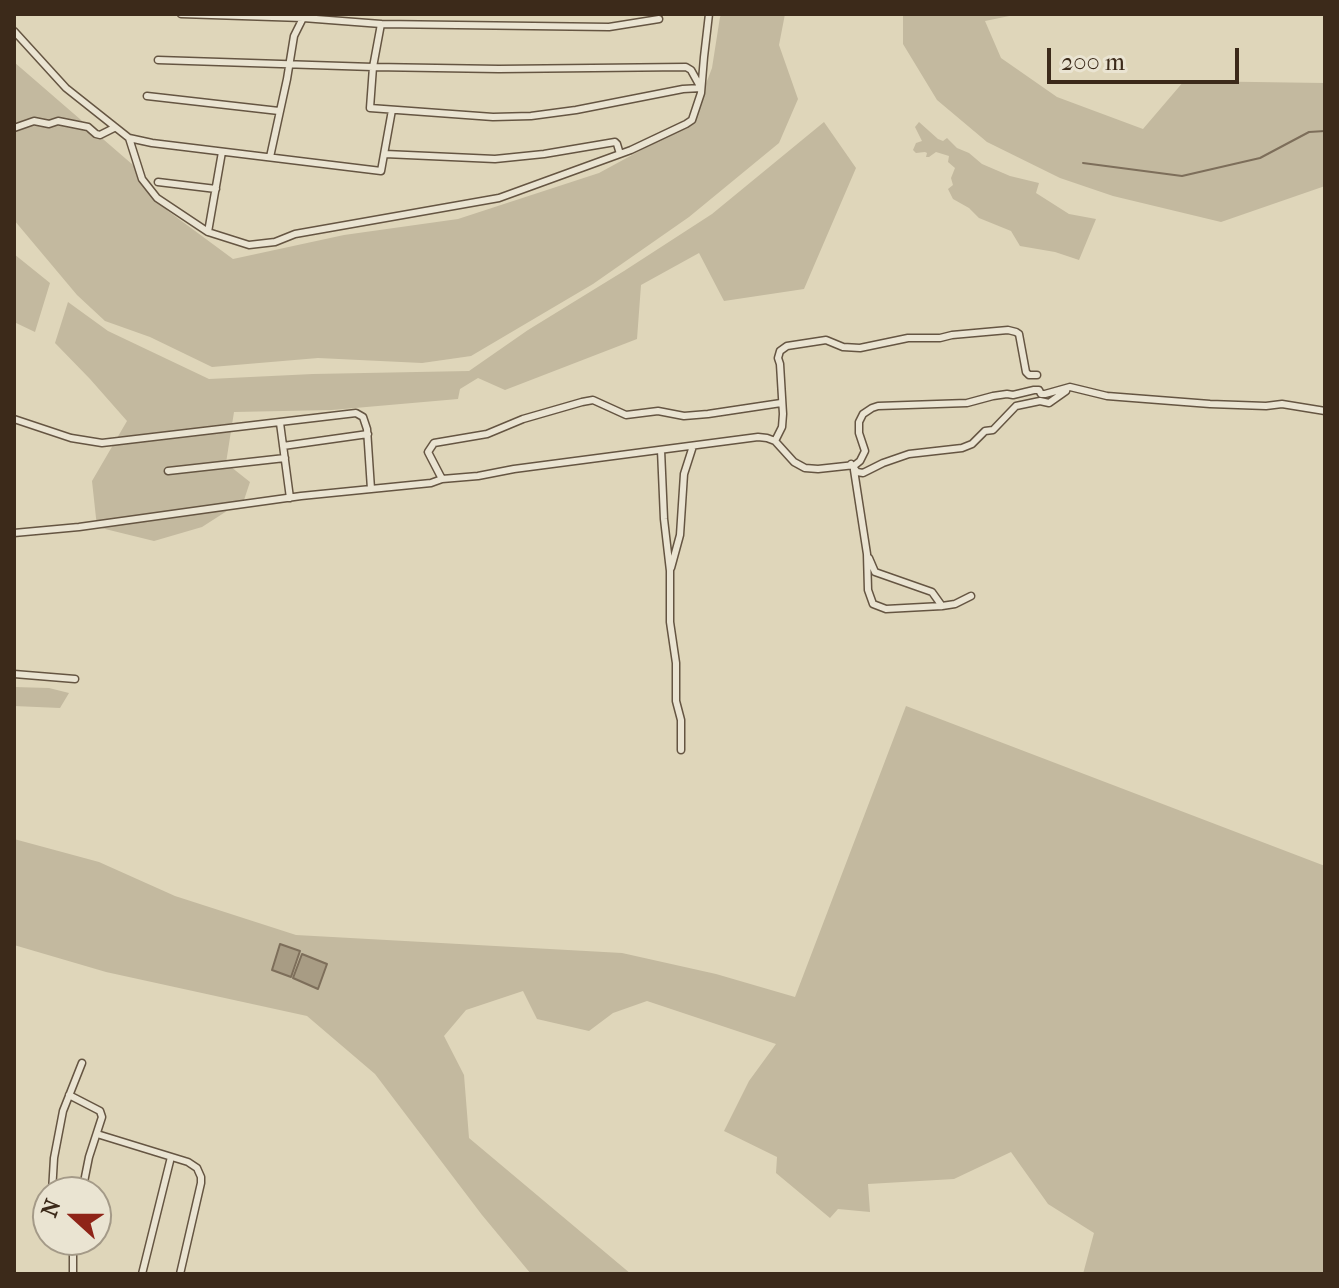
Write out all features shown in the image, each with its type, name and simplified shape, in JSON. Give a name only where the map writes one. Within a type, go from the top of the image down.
[{"type":"street","points":[[181,14],[303,16],[381,24],[609,27],[659,19]]},
{"type":"street","points":[[129,138],[149,191],[208,232],[245,244],[275,242],[295,234],[499,198],[620,154],[689,122],[701,93],[709,14]]},
{"type":"street","points":[[270,157],[294,36],[303,16]]},
{"type":"street","points":[[381,24],[370,108],[493,117],[531,116],[701,88]]},
{"type":"street","points":[[14,31],[66,88],[114,128],[129,138],[152,143],[381,171],[392,110]]},
{"type":"street","points":[[158,60],[499,69],[686,67],[701,88]]},
{"type":"street","points":[[147,96],[279,111]]},
{"type":"street","points":[[14,128],[34,121],[49,124],[58,121],[83,125],[100,135],[114,128]]},
{"type":"street","points":[[385,154],[495,159],[615,142],[620,154]]},
{"type":"street","points":[[208,232],[222,152]]},
{"type":"street","points":[[158,182],[216,189]]},
{"type":"street","points":[[775,441],[782,427],[783,414],[778,358],[780,351],[787,346],[820,340],[860,348],[908,338],[940,338],[1011,330],[1019,334],[1026,372],[1037,375]]},
{"type":"street","points":[[14,533],[431,483],[442,479],[758,437],[775,441],[794,462],[805,468],[853,467],[863,473],[909,454],[972,444],[985,431],[993,430],[1016,406],[1040,401],[1049,403],[1070,387]]},
{"type":"street","points":[[853,467],[864,454],[858,424],[863,414],[878,406],[967,403],[1034,390],[1045,394],[1070,387],[1107,396],[1210,404],[1282,404],[1325,411]]},
{"type":"street","points":[[442,479],[428,452],[434,443],[487,434],[523,419],[582,402],[593,400],[626,415],[658,411],[684,416],[781,403]]},
{"type":"street","points":[[14,412],[17,420],[71,438],[102,443],[356,413],[363,417],[368,434],[371,489]]},
{"type":"street","points":[[280,423],[290,498]]},
{"type":"street","points":[[283,446],[368,434]]},
{"type":"street","points":[[670,571],[680,535],[684,474],[693,446]]},
{"type":"street","points":[[661,450],[670,571],[670,622],[676,663],[676,701],[681,720],[681,750]]},
{"type":"street","points":[[168,471],[285,458]]},
{"type":"street","points":[[853,467],[867,554],[868,590],[876,607],[942,606],[971,596]]},
{"type":"street","points":[[867,554],[875,572],[932,592],[942,606]]},
{"type":"street","points":[[14,674],[75,679]]},
{"type":"street","points":[[53,1176],[63,1111],[82,1063]]},
{"type":"street","points":[[69,1095],[100,1111],[102,1117],[85,1176]]},
{"type":"street","points":[[97,1134],[188,1162],[197,1168],[201,1177],[180,1274]]},
{"type":"street","points":[[142,1274],[171,1157]]},
{"type":"shaded area","points":[[722,14],[785,14],[779,45],[798,99],[779,143],[689,217],[593,284],[471,356],[422,363],[318,358],[212,367],[150,337],[105,321],[77,295],[14,220],[14,62],[133,165],[168,211],[233,259],[344,235],[458,219],[599,173],[691,123],[712,68]]},
{"type":"shaded area","points":[[903,14],[1019,14],[985,21],[1001,58],[1057,97],[1143,129],[1184,81],[1325,83],[1325,186],[1221,222],[1113,196],[1060,178],[987,142],[937,100],[903,44]]},
{"type":"shaded area","points":[[824,122],[856,168],[804,289],[724,301],[699,253],[641,285],[637,339],[505,390],[478,378],[460,389],[458,399],[332,410],[234,412],[226,463],[250,482],[244,500],[202,527],[154,541],[97,527],[92,481],[127,421],[55,343],[68,302],[108,331],[209,379],[469,371],[528,330],[712,214]]},
{"type":"shaded area","points":[[919,122],[938,139],[943,141],[947,138],[982,164],[1010,176],[1039,183],[1036,193],[1069,214],[1096,219],[1079,260],[1020,246],[1011,231],[979,218],[953,199],[948,189],[953,185],[951,178],[955,168],[948,162],[949,156],[936,152],[926,157],[927,153],[913,150],[916,143],[922,141],[915,127]]},
{"type":"shaded area","points":[[14,254],[50,283],[35,332],[14,322]]},
{"type":"shaded area","points":[[14,687],[49,688],[69,693],[60,708],[14,706]]},
{"type":"shaded area","points":[[906,706],[1325,866],[1325,1274],[1083,1274],[1094,1233],[1048,1204],[1011,1152],[954,1179],[868,1184],[870,1212],[838,1209],[830,1218],[776,1173],[777,1157],[724,1131],[749,1081],[776,1044],[647,1001],[613,1013],[589,1031],[537,1019],[523,991],[466,1010],[444,1036],[464,1075],[469,1138],[631,1274],[531,1274],[375,1074],[307,1016],[106,972],[14,945],[14,839],[99,862],[175,896],[296,935],[622,953],[716,974],[795,997]]},
{"type":"shaded area","points":[[280,944],[300,951],[291,977],[272,970]]},
{"type":"shaded area","points":[[302,954],[327,964],[318,989],[293,978]]},
{"type":"waterway","points":[[1083,163],[1182,176],[1260,158],[1309,132],[1325,131]]}]
